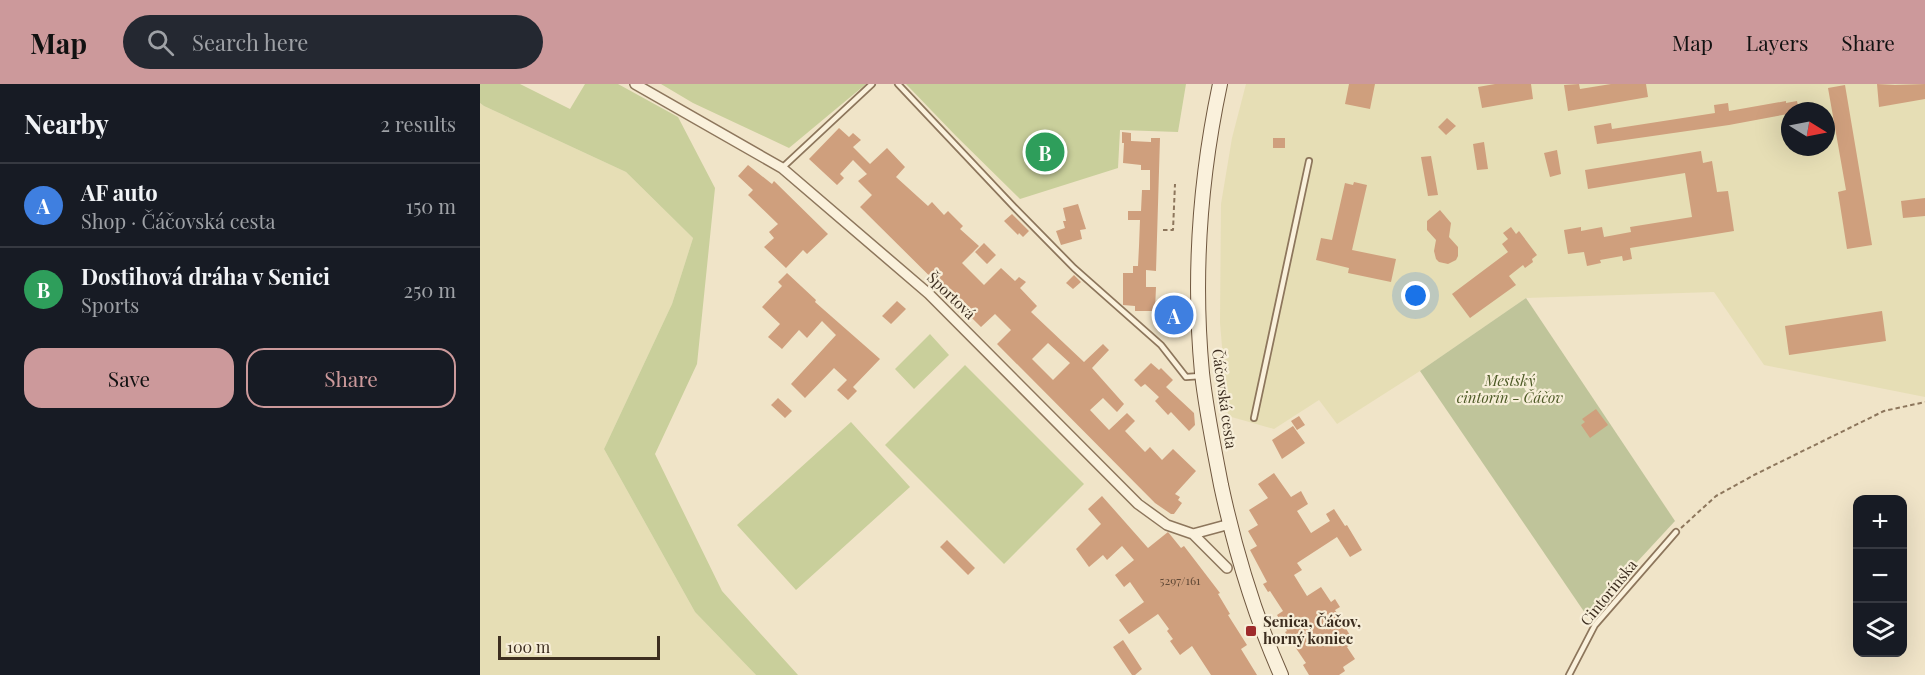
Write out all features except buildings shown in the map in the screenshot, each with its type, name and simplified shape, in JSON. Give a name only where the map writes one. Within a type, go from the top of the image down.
[{"type":"main road","name":"Čáčovská cesta","points":[[1220,84],[1208,152],[1199,250],[1202,375],[1215,455],[1230,524],[1251,597],[1281,675]]},
{"type":"street","name":"Športová","points":[[635,84],[782,168],[929,294],[1138,504],[1167,525],[1193,534]]},
{"type":"street","points":[[1227,568],[1193,534],[1230,524]]},
{"type":"lane","points":[[782,168],[872,84]]},
{"type":"lane","points":[[898,84],[1021,215],[1074,268],[1161,345],[1186,376],[1202,375]]},
{"type":"lane","points":[[1254,418],[1309,161]]},
{"type":"lane","name":"Cintorínska","points":[[1569,675],[1595,625],[1676,532]]},
{"type":"path","points":[[1163,230],[1173,230],[1175,184]]},
{"type":"path","points":[[1676,532],[1716,496],[1756,474],[1884,411],[1925,402]]},
{"type":"shaded area","points":[[1246,84],[1925,84],[1925,397],[1764,365],[1714,292],[1526,298],[1420,371],[1337,424],[1319,400],[1274,429],[1228,416],[1220,323],[1221,204],[1232,138]]},
{"type":"shaded area","points":[[480,103],[626,172],[693,238],[672,304],[604,449],[695,612],[756,675],[480,675]]},
{"type":"green space","points":[[480,84],[520,84],[570,109],[585,84],[618,84],[678,117],[715,188],[697,364],[655,454],[722,591],[798,675],[756,675],[695,612],[604,449],[672,304],[693,238],[626,172],[484,106],[480,103]]},
{"type":"green space","points":[[661,84],[866,84],[789,148],[693,103]]},
{"type":"green space","points":[[906,84],[1186,84],[1178,132],[1120,130],[1118,168],[1020,199]]},
{"type":"green space","name":"Mestský cintorín - Čáčov","points":[[1526,298],[1675,521],[1587,616],[1420,371]]},
{"type":"green space","points":[[930,334],[949,355],[914,389],[895,369]]},
{"type":"green space","points":[[965,365],[1084,484],[1004,564],[885,445]]},
{"type":"green space","points":[[851,422],[910,487],[796,590],[737,525]]},
{"type":"place","name":"Dostihová dráha v Senici","points":[[1045,152]]},
{"type":"place","name":"AF auto","points":[[1174,315]]},
{"type":"place","name":"Senica, Čáčov, horný koniec","points":[[1251,631]]}]
